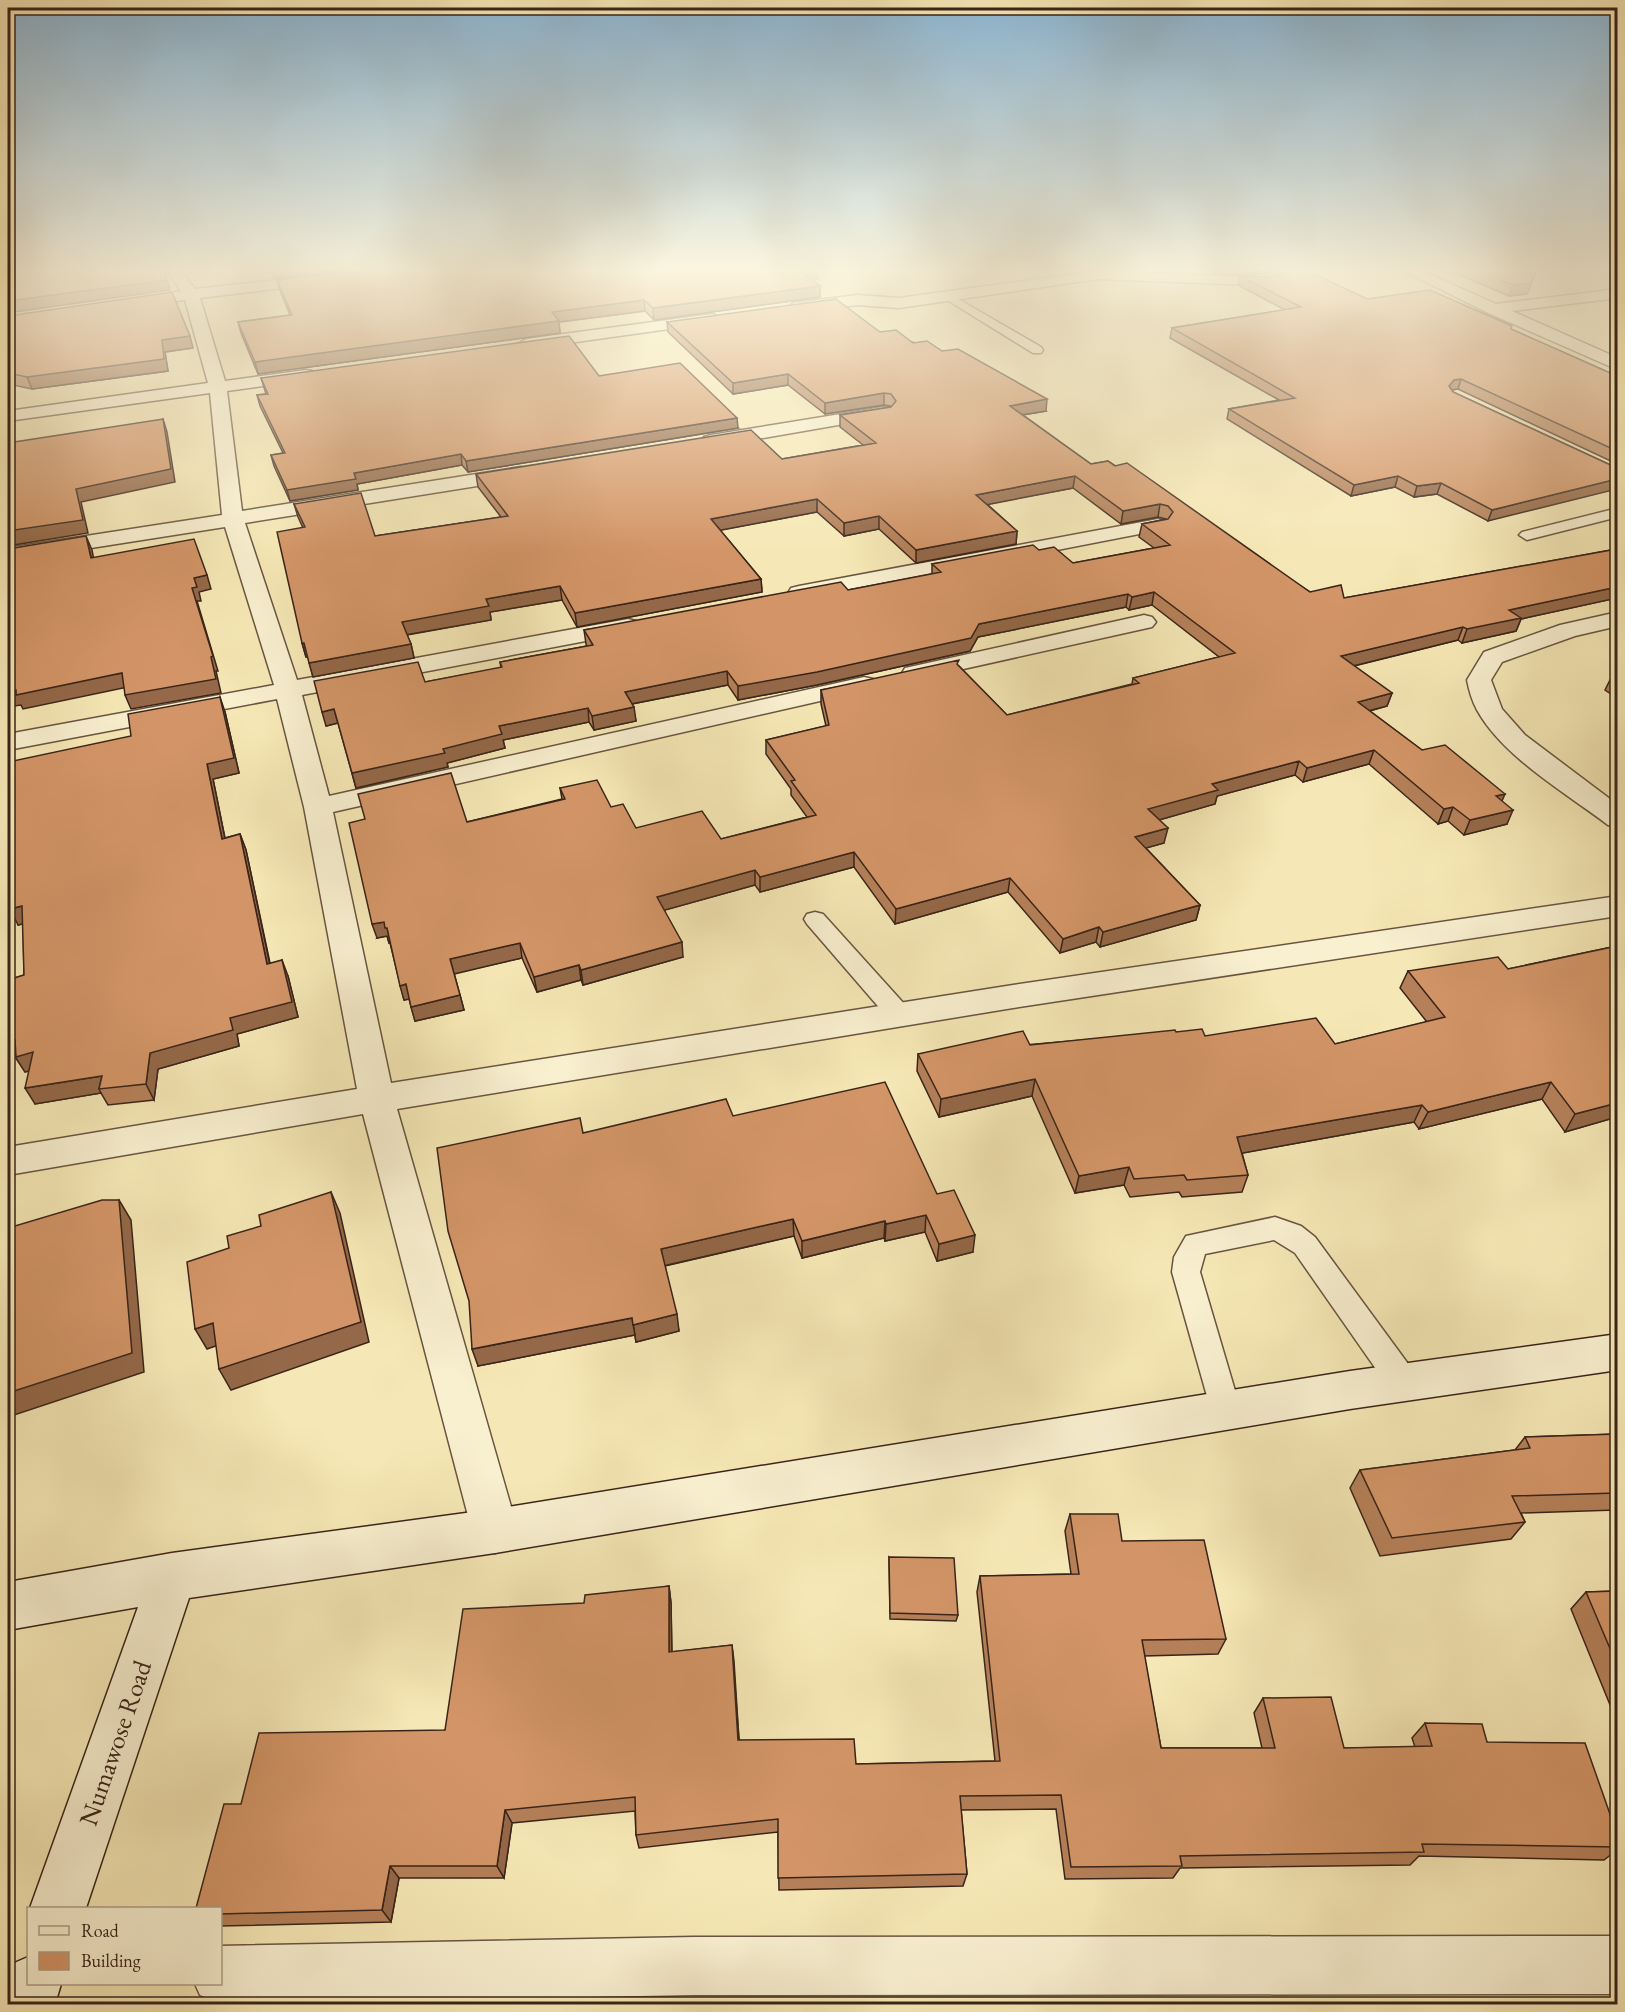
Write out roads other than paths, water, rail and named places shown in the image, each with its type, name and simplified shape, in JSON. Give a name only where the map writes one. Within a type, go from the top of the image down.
[{"type":"street","points":[[211,364],[218,388],[233,519],[288,691],[318,807],[376,1098],[495,1531]]},
{"type":"street","points":[[8,416],[322,373]]},
{"type":"street","points":[[690,445],[884,412]]},
{"type":"street","points":[[8,555],[540,470]]},
{"type":"street","points":[[782,597],[1158,525]]},
{"type":"street","points":[[1617,618],[1568,630],[1493,657],[1479,680],[1489,708],[1503,726],[1537,757],[1617,819]]},
{"type":"street","points":[[8,742],[652,621]]},
{"type":"street","points":[[318,807],[1144,622]]},
{"type":"street","points":[[8,1161],[898,1013],[1617,906]]},
{"type":"street","points":[[8,1606],[171,1577],[495,1531],[1403,1382],[1617,1352]]},
{"type":"street","name":"Numawose Road","points":[[58,1907],[171,1577]]},
{"type":"street","points":[[222,1976],[694,1966],[1617,1965]]},
{"type":"street","points":[[26,2004],[31,1985]]},
{"type":"lane","points":[[1527,535],[1617,512]]},
{"type":"lane","points":[[814,919],[898,1013]]},
{"type":"lane","points":[[1225,1411],[1186,1272],[1188,1257],[1196,1244],[1275,1228],[1291,1234],[1305,1245],[1403,1382]]}]
